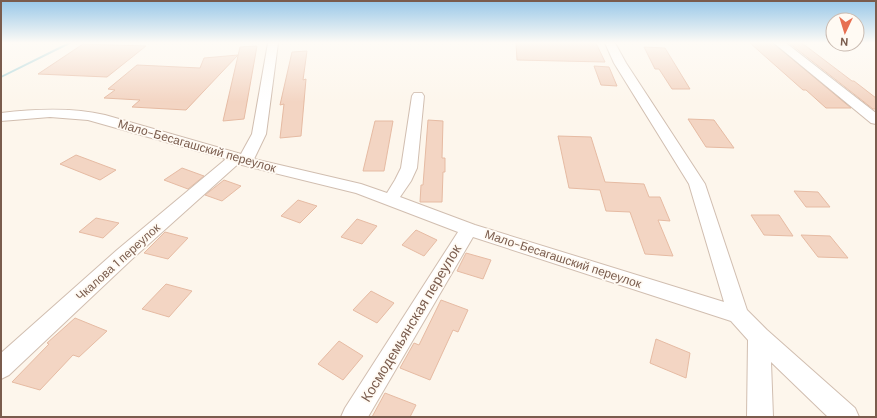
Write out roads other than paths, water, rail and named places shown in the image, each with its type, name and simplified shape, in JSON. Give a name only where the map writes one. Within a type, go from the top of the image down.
[{"type":"street","points":[[241,159],[259,134],[270,63]]},
{"type":"street","points":[[620,63],[697,184],[738,315],[759,337],[846,417]]},
{"type":"street","points":[[804,63],[876,120]]},
{"type":"street","points":[[390,200],[403,181],[408,168],[418,96]]},
{"type":"street","name":"Мало-Бесагашский переулок","points":[[1,117],[56,113],[81,114],[100,118],[241,159],[361,189],[469,229],[738,315]]},
{"type":"street","name":"Чкалова 1 переулок","points":[[1,368],[124,255],[241,159]]},
{"type":"street","name":"Космодемьянская переулок","points":[[354,417],[469,229]]},
{"type":"street","points":[[759,337],[760,417]]},
{"type":"waterway","points":[[1,77],[30,63]]}]
